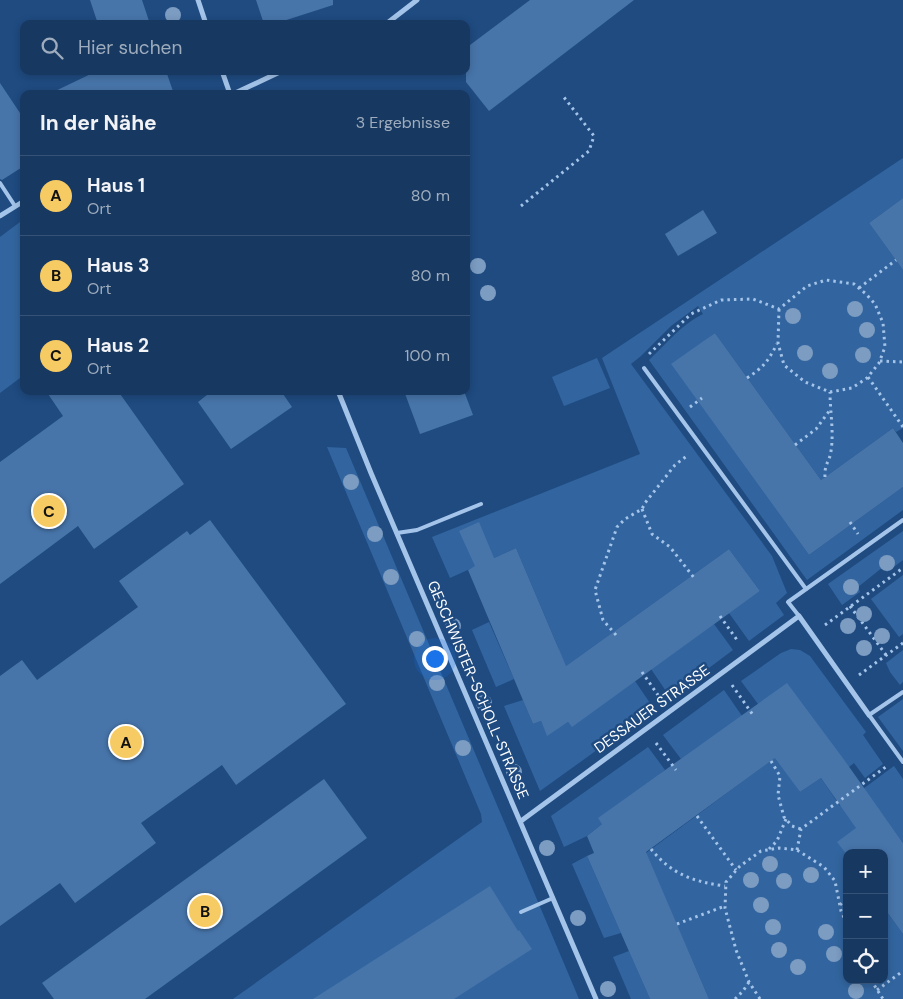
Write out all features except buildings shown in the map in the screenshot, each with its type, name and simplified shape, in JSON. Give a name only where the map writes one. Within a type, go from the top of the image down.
[{"type":"street","points":[[198,0],[205,20]]},
{"type":"street","points":[[391,20],[418,0]]},
{"type":"street","points":[[224,75],[230,90]]},
{"type":"street","points":[[241,90],[273,75]]},
{"type":"street","points":[[0,216],[20,203]]},
{"type":"street","name":"GESCHWISTER-SCHOLL-STRASSE","points":[[339,395],[596,999]]},
{"type":"street","points":[[798,616],[869,715]]},
{"type":"street","name":"DESSAUER STRASSE","points":[[521,821],[798,616]]},
{"type":"lane","points":[[0,183],[15,206]]},
{"type":"lane","points":[[644,368],[806,589]]},
{"type":"lane","points":[[397,534],[417,530],[481,504]]},
{"type":"lane","points":[[798,616],[788,602],[903,520]]},
{"type":"lane","points":[[903,692],[869,715],[903,762]]},
{"type":"lane","points":[[521,912],[553,898]]},
{"type":"path","points":[[521,206],[589,151],[594,136],[563,96]]},
{"type":"path","points":[[859,288],[896,260]]},
{"type":"path","points":[[826,280],[854,284],[875,304],[883,323],[885,347],[880,361],[868,376],[852,388],[830,392],[805,382],[784,365],[778,343],[779,309],[807,286],[826,280]]},
{"type":"path","points":[[644,368],[641,362],[691,314],[721,300],[753,299],[779,309]]},
{"type":"path","points":[[747,378],[769,360],[778,343]]},
{"type":"path","points":[[880,361],[903,362]]},
{"type":"path","points":[[868,376],[903,427]]},
{"type":"path","points":[[825,477],[825,468],[832,444],[830,392]]},
{"type":"path","points":[[795,445],[816,428],[830,410]]},
{"type":"path","points":[[616,635],[603,620],[595,590],[617,526],[642,509],[675,465],[701,446]]},
{"type":"path","points":[[642,509],[652,534],[670,547],[695,578]]},
{"type":"path","points":[[812,634],[903,568]]},
{"type":"path","points":[[850,606],[886,656]]},
{"type":"path","points":[[720,616],[747,654]]},
{"type":"path","points":[[847,684],[903,643]]},
{"type":"path","points":[[642,672],[670,712]]},
{"type":"path","points":[[723,672],[753,715]]},
{"type":"path","points":[[646,729],[676,770]]},
{"type":"path","points":[[798,850],[801,829],[900,757]]},
{"type":"path","points":[[770,761],[780,776],[778,795],[784,817],[792,826],[801,829]]},
{"type":"path","points":[[696,816],[736,870]]},
{"type":"path","points":[[769,850],[777,841],[786,819]]},
{"type":"path","points":[[760,999],[750,982],[736,950],[725,906],[726,882],[736,870],[762,851],[779,848],[798,850],[824,867],[835,881],[843,914]]},
{"type":"path","points":[[651,849],[659,860],[679,874],[707,883],[725,886]]},
{"type":"path","points":[[840,906],[843,903]]},
{"type":"path","points":[[677,924],[725,906]]},
{"type":"path","points":[[877,990],[903,971]]},
{"type":"path","points":[[734,999],[750,982]]},
{"type":"path","points":[[873,984],[882,999]]},
{"type":"shaded area","points":[[903,158],[903,198],[869,223],[903,270],[903,428],[896,432],[893,428],[821,480],[715,333],[672,365],[809,555],[903,487],[903,510],[807,580],[649,360],[681,329],[703,314],[698,306],[671,326],[631,364],[772,556],[787,593],[776,603],[784,615],[749,641],[729,613],[760,591],[729,549],[562,669],[558,647],[516,548],[450,578],[432,537],[640,454],[602,358]]},
{"type":"shaded area","points":[[20,222],[20,378],[0,393],[0,237]]},
{"type":"shaded area","points":[[597,358],[610,388],[564,406],[552,377]]},
{"type":"shaded area","points":[[327,447],[346,448],[579,999],[233,999],[482,822],[481,814]]},
{"type":"shaded area","points":[[903,531],[903,560],[887,572],[883,567],[858,587],[860,592],[842,605],[828,584]]},
{"type":"shaded area","points":[[903,575],[903,634],[899,637],[871,599]]},
{"type":"shaded area","points":[[489,622],[514,679],[496,687],[472,630]]},
{"type":"shaded area","points":[[714,624],[733,650],[670,697],[651,669]]},
{"type":"shaded area","points":[[791,649],[800,650],[810,656],[866,732],[863,735],[883,764],[865,778],[854,763],[849,767],[758,704],[741,681],[781,653]]},
{"type":"shaded area","points":[[903,650],[903,682],[900,685],[886,663]]},
{"type":"shaded area","points":[[635,681],[654,709],[540,791],[504,706],[523,700],[533,724],[541,721],[547,735],[568,722],[572,726]]},
{"type":"shaded area","points":[[724,690],[742,716],[681,759],[663,735]]},
{"type":"shaded area","points":[[903,699],[903,751],[878,717]]},
{"type":"shaded area","points":[[648,747],[665,770],[587,836],[564,847],[551,816]]},
{"type":"shaded area","points":[[776,757],[800,792],[821,778],[840,806],[894,766],[903,779],[903,843],[880,811],[838,842],[843,849],[843,984],[888,984],[888,913],[903,934],[903,999],[709,999],[646,853]]},
{"type":"shaded area","points":[[587,856],[621,933],[604,938],[572,864]]},
{"type":"shaded area","points":[[629,951],[650,999],[631,999],[613,957]]},
{"type":"place","name":"Haus 2","points":[[49,511]]},
{"type":"place","name":"Haus 1","points":[[126,742]]},
{"type":"place","name":"Haus 3","points":[[205,911]]}]
